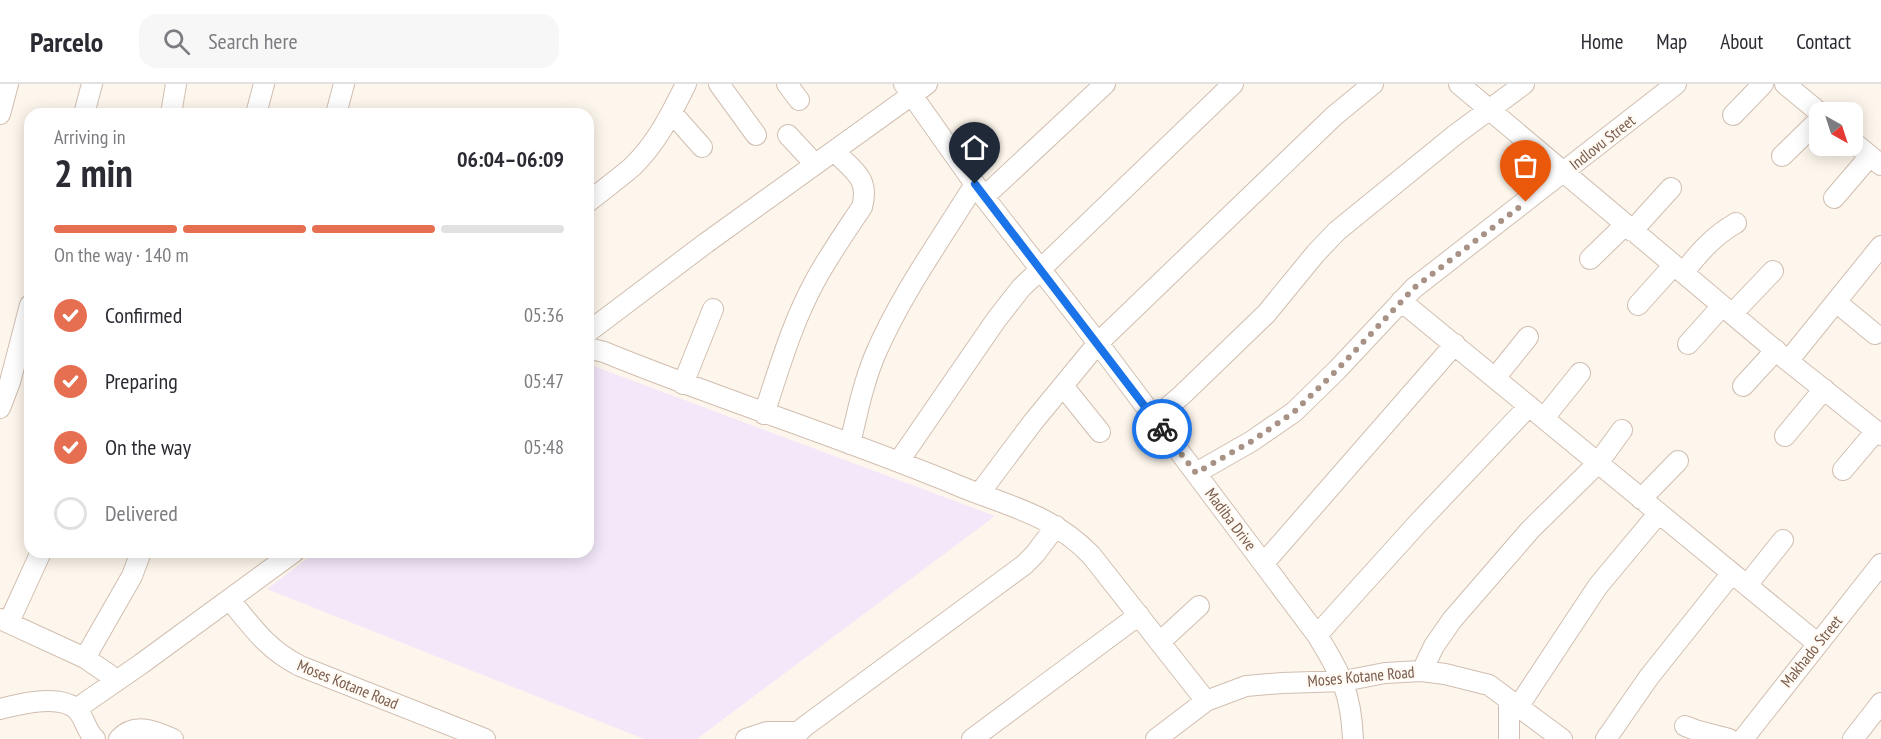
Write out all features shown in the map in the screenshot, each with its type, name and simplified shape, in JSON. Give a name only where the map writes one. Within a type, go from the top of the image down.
[{"type":"street","points":[[0,114],[8,84]]},
{"type":"street","points":[[86,108],[92,84]]},
{"type":"street","points":[[172,108],[176,84]]},
{"type":"street","points":[[258,108],[264,84]]},
{"type":"street","points":[[338,108],[344,84]]},
{"type":"street","points":[[719,84],[756,135]]},
{"type":"street","points":[[787,84],[798,100]]},
{"type":"street","points":[[850,444],[860,401],[875,354],[901,304],[980,191],[1105,84]]},
{"type":"street","points":[[899,461],[996,320],[1021,288],[1233,84]]},
{"type":"street","points":[[979,494],[1033,422],[1098,343],[1334,116],[1373,84]]},
{"type":"street","points":[[1459,84],[1782,356],[1878,433],[1843,470]]},
{"type":"street","points":[[1154,419],[1266,314],[1337,231],[1455,135],[1524,84]]},
{"type":"street","name":"Indlovu Street","points":[[1196,473],[1252,441],[1294,412],[1414,288],[1676,84]]},
{"type":"street","points":[[1733,115],[1763,84]]},
{"type":"street","points":[[1785,84],[1809,104]]},
{"type":"street","points":[[594,197],[632,166],[653,143],[672,113],[679,87]]},
{"type":"street","points":[[594,327],[834,151],[914,88]]},
{"type":"street","name":"Madiba Drive","points":[[914,88],[980,191],[1098,343],[1317,634],[1344,681],[1350,706],[1353,739]]},
{"type":"street","points":[[672,113],[702,147]]},
{"type":"street","points":[[1782,156],[1809,130]]},
{"type":"street","points":[[788,135],[815,164]]},
{"type":"street","points":[[1834,198],[1876,161],[1863,150]]},
{"type":"street","points":[[764,414],[784,351],[815,280],[862,207],[866,194],[860,177],[834,151]]},
{"type":"street","points":[[1590,260],[1629,228],[1671,188]]},
{"type":"street","points":[[1638,305],[1722,231],[1736,223]]},
{"type":"street","points":[[1743,386],[1782,356],[1836,302],[1880,250]]},
{"type":"street","points":[[1688,344],[1773,271]]},
{"type":"street","points":[[1401,301],[1817,643]]},
{"type":"street","points":[[1836,302],[1875,334]]},
{"type":"street","points":[[683,384],[713,309]]},
{"type":"street","points":[[0,408],[10,382],[24,329]]},
{"type":"street","points":[[1495,378],[1528,337]]},
{"type":"street","points":[[1264,563],[1455,344]]},
{"type":"street","points":[[594,350],[764,414],[899,461],[979,494],[1016,506],[1056,526],[1073,537],[1091,555],[1206,701]]},
{"type":"street","points":[[1317,634],[1419,522],[1580,373]]},
{"type":"street","points":[[1063,386],[1100,432]]},
{"type":"street","points":[[1785,436],[1824,389]]},
{"type":"street","points":[[1422,671],[1434,646],[1452,620],[1530,530],[1598,463],[1622,430]]},
{"type":"street","points":[[1641,499],[1678,461]]},
{"type":"street","points":[[1509,739],[1514,703],[1598,586],[1658,514]]},
{"type":"street","points":[[746,739],[767,732],[795,736],[1024,565],[1056,526]]},
{"type":"street","points":[[1606,739],[1649,676],[1739,579],[1783,540]]},
{"type":"street","points":[[38,558],[4,620],[85,658],[117,680]]},
{"type":"street","points":[[85,658],[132,576],[139,558]]},
{"type":"street","points":[[76,709],[286,558]]},
{"type":"street","name":"Makhado Street","points":[[1743,739],[1881,564]]},
{"type":"street","name":"Moses Kotane Road","points":[[230,600],[266,644],[280,656],[485,739]]},
{"type":"street","points":[[1160,642],[1199,606]]},
{"type":"street","points":[[972,739],[1139,615]]},
{"type":"street","name":"Moses Kotane Road","points":[[1156,739],[1206,701],[1246,686],[1344,681],[1386,673],[1422,671],[1489,685],[1562,739]]},
{"type":"street","points":[[0,709],[52,701],[76,709],[95,739]]},
{"type":"street","points":[[1852,739],[1881,703]]},
{"type":"street","points":[[1685,726],[1698,732],[1729,739]]},
{"type":"street","points":[[119,739],[134,730],[145,729],[173,739]]},
{"type":"shaded area","points":[[594,366],[995,516],[697,739],[644,739],[267,589],[308,558],[594,558]]},
{"type":"way so far","points":[[1162,429],[1196,473],[1252,441],[1294,412],[1414,288],[1526,202]]},
{"type":"route","points":[[975,184],[1162,429]]}]
